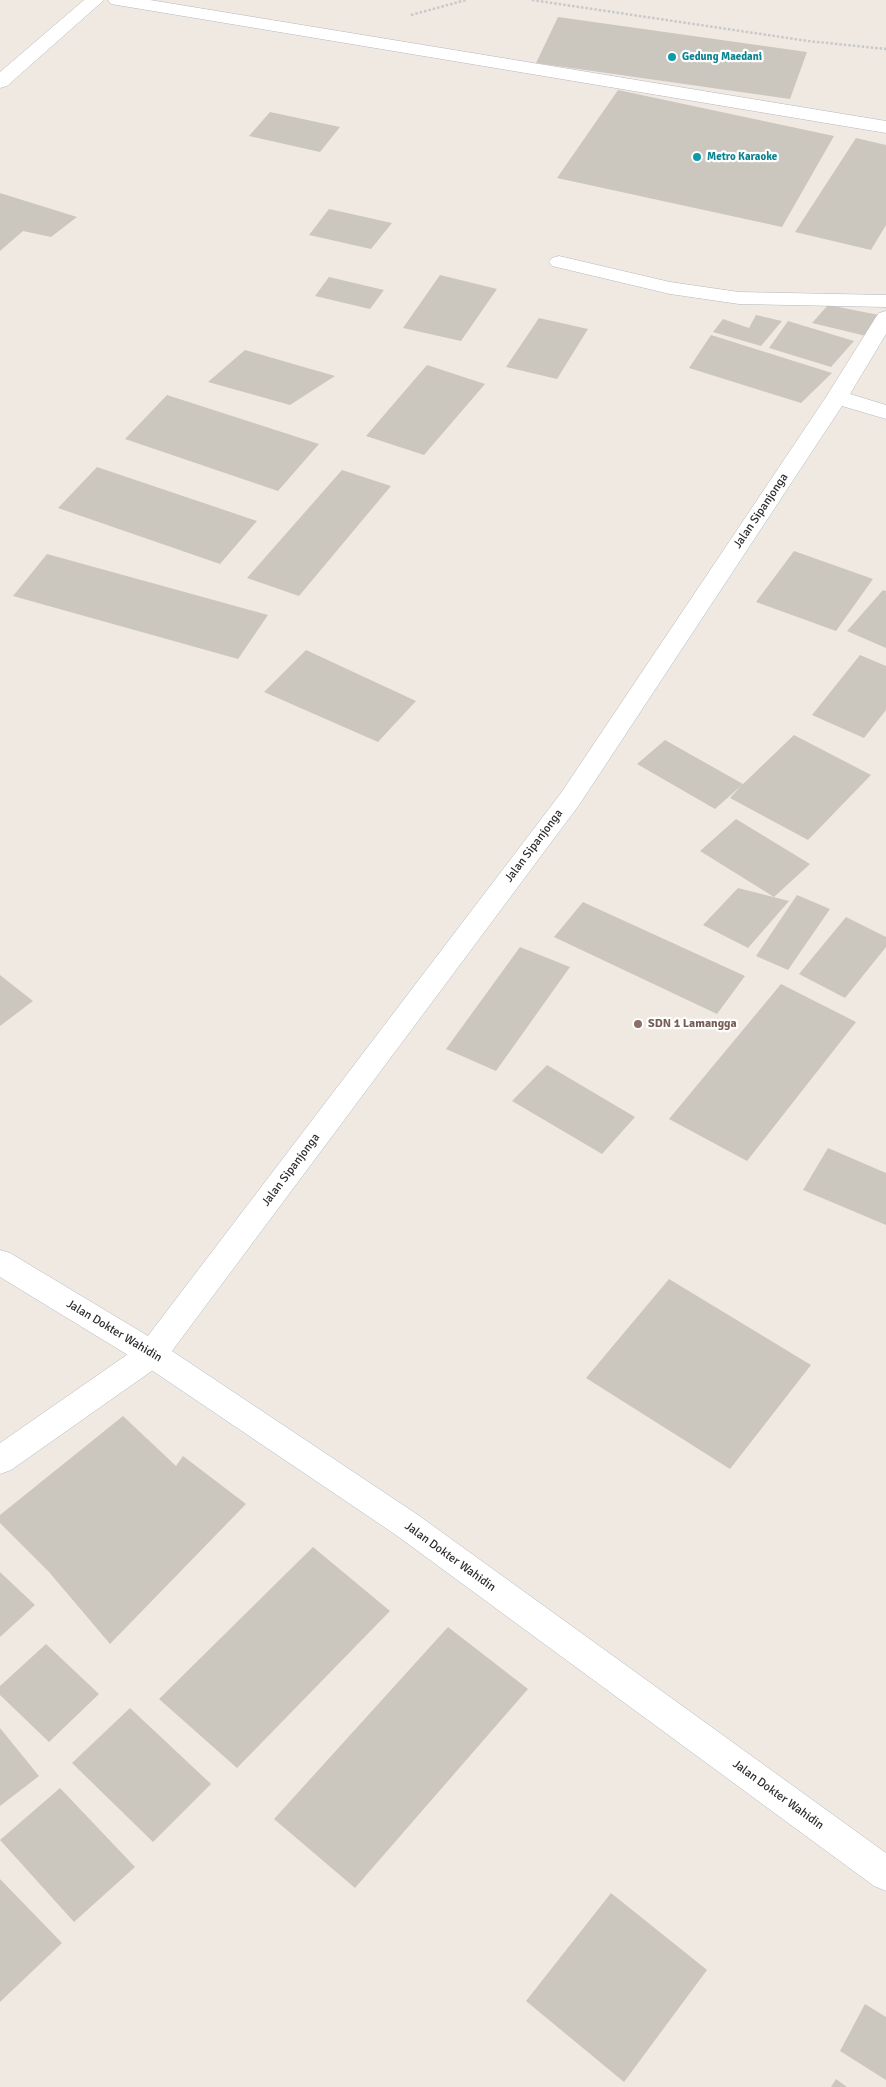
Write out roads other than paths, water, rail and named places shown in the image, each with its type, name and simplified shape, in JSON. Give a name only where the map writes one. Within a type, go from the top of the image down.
[{"type":"street","points":[[0,82],[95,0]]},
{"type":"street","points":[[117,0],[886,127]]},
{"type":"street","points":[[558,262],[670,288],[739,298],[886,301]]},
{"type":"street","name":"Jalan Sipanjonga","points":[[0,1460],[152,1354],[570,798],[836,397],[886,317]]},
{"type":"street","points":[[836,397],[886,412]]},
{"type":"street","name":"Jalan Dokter Wahidin","points":[[0,1262],[152,1354],[407,1526],[886,1874]]},
{"type":"place","name":"Gedung Maedani","points":[[672,57]]},
{"type":"place","name":"Metro Karaoke","points":[[697,157]]},
{"type":"place","name":"SDN 1 Lamangga","points":[[638,1024]]}]
